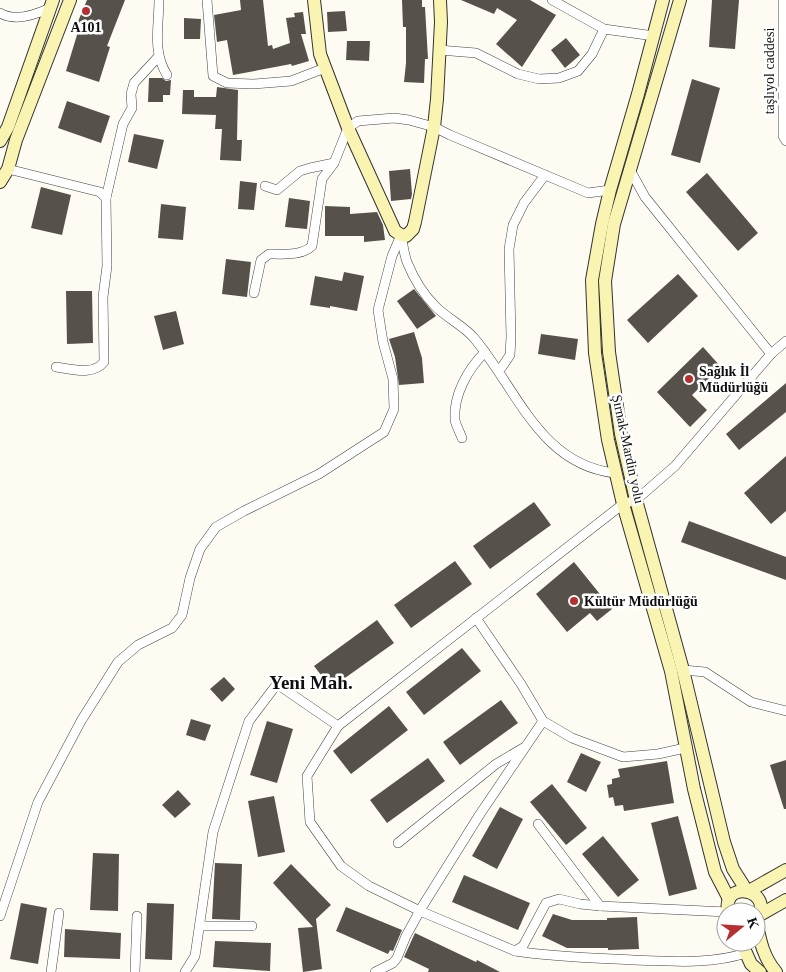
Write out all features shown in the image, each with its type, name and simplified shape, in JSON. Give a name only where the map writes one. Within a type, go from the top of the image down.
[{"type":"street","points":[[0,182],[8,169],[16,140],[70,0]]},
{"type":"street","points":[[160,0],[157,40],[159,56],[167,75]]},
{"type":"street","points":[[207,0],[213,76],[227,83],[253,84],[291,81],[325,68]]},
{"type":"street","points":[[314,0],[320,54],[348,128],[395,231],[406,236],[413,230],[434,127],[441,22],[440,0]]},
{"type":"street","points":[[552,0],[604,29],[654,36]]},
{"type":"street","name":"Şırnak-Mardin yolu","points":[[663,0],[602,224],[592,280],[595,353],[608,440],[623,504],[671,671],[685,748],[715,872],[726,902]]},
{"type":"street","name":"Şırnak-Mardin yolu","points":[[680,0],[614,224],[605,281],[609,352],[621,434],[636,500],[683,670],[724,842],[733,870],[748,891],[756,896],[759,902]]},
{"type":"street","name":"taşlıyol caddesi","points":[[783,0],[783,136],[786,141]]},
{"type":"street","points":[[0,13],[7,17],[19,17],[36,14],[52,4]]},
{"type":"street","points":[[0,141],[8,127],[52,4]]},
{"type":"street","points":[[439,50],[476,53],[518,74],[538,79],[559,78],[578,71],[592,54],[604,29]]},
{"type":"street","points":[[56,367],[91,370],[99,368],[104,362],[103,297],[106,266],[106,198],[123,124],[132,108],[134,82],[159,56]]},
{"type":"street","points":[[254,293],[261,260],[264,256],[269,254],[301,253],[307,251],[312,246],[322,180],[334,163],[348,128],[358,121],[394,118],[409,120],[434,127],[588,193],[610,190]]},
{"type":"street","points":[[265,186],[277,190],[300,171],[334,163]]},
{"type":"street","points":[[8,169],[100,192],[106,198]]},
{"type":"street","points":[[630,170],[645,197],[771,354]]},
{"type":"street","points":[[498,369],[502,367],[510,355],[509,249],[513,225],[524,203],[545,175]]},
{"type":"street","points":[[401,235],[407,261],[422,289],[436,306],[473,336],[498,369],[520,406],[556,448],[575,461],[599,471],[616,473]]},
{"type":"street","points":[[0,916],[38,802],[81,721],[118,662],[138,645],[172,628],[182,615],[190,578],[200,549],[216,526],[319,474],[384,432],[394,409],[393,379],[383,342],[378,310],[392,256],[401,235]]},
{"type":"street","points":[[737,952],[726,959],[691,962],[546,956],[515,951],[369,886],[341,866],[310,822],[307,776],[338,726],[623,504],[636,500],[675,466],[771,354],[786,341]]},
{"type":"street","points":[[462,438],[456,422],[458,399],[465,378],[475,362],[485,352]]},
{"type":"street","points":[[476,618],[521,684],[543,721],[572,738],[623,757],[658,754],[685,748]]},
{"type":"street","points":[[683,670],[705,672],[751,702],[786,711]]},
{"type":"street","points":[[185,972],[195,956],[213,832],[249,721],[277,684],[338,726]]},
{"type":"street","points":[[375,972],[393,963],[420,910],[480,814],[543,721]]},
{"type":"street","points":[[398,843],[496,764],[526,747]]},
{"type":"street","points":[[538,824],[600,906]]},
{"type":"street","points":[[731,902],[737,892],[748,891],[786,870]]},
{"type":"street","points":[[515,951],[523,946],[546,903],[559,899],[600,906],[716,908]]},
{"type":"street","points":[[766,913],[786,900]]},
{"type":"street","points":[[51,972],[59,913]]},
{"type":"street","points":[[135,972],[137,916]]},
{"type":"street","points":[[200,926],[252,926]]},
{"type":"street","points":[[746,952],[751,964],[760,972]]},
{"type":"street","points":[[764,952],[770,965],[776,972]]},
{"type":"building","points":[[87,0],[125,0],[107,46],[110,47],[99,82],[66,71],[80,25],[77,24]]},
{"type":"building","points":[[240,0],[263,0],[268,46],[272,45],[273,49],[290,43],[286,18],[295,17],[294,13],[303,12],[306,34],[301,34],[309,61],[292,66],[291,64],[233,75],[227,40],[217,42],[214,15],[241,10]]},
{"type":"building","points":[[402,0],[422,0],[422,7],[425,7],[428,59],[425,59],[424,83],[404,82],[406,27],[403,27]]},
{"type":"building","points":[[461,0],[530,0],[556,15],[522,67],[496,44],[517,20],[497,8],[494,14]]},
{"type":"building","points":[[712,0],[739,0],[735,49],[709,47]]},
{"type":"building","points":[[345,11],[347,31],[328,32],[327,12]]},
{"type":"building","points":[[184,18],[201,19],[200,39],[184,39]]},
{"type":"building","points":[[566,38],[580,55],[565,68],[551,50]]},
{"type":"building","points":[[347,41],[370,41],[369,61],[346,60]]},
{"type":"building","points":[[149,78],[171,80],[170,95],[163,95],[163,102],[148,102]]},
{"type":"building","points":[[692,79],[720,88],[700,163],[671,155]]},
{"type":"building","points":[[217,87],[238,90],[237,140],[242,140],[241,161],[220,160],[222,129],[215,129],[216,115],[182,114],[183,90],[194,90],[194,97],[216,97]]},
{"type":"building","points":[[67,101],[110,116],[101,143],[58,128]]},
{"type":"building","points":[[134,134],[164,140],[157,169],[128,162]]},
{"type":"building","points":[[410,169],[411,199],[391,201],[389,171]]},
{"type":"building","points":[[707,173],[758,233],[738,251],[686,192]]},
{"type":"building","points":[[240,181],[257,183],[254,210],[238,209]]},
{"type":"building","points":[[41,187],[71,195],[62,235],[31,228]]},
{"type":"building","points":[[289,198],[310,201],[307,229],[285,227]]},
{"type":"building","points":[[161,204],[186,207],[183,240],[158,238]]},
{"type":"building","points":[[325,206],[350,207],[350,214],[377,212],[383,225],[385,240],[364,242],[364,236],[325,236]]},
{"type":"building","points":[[226,259],[251,262],[247,297],[222,294]]},
{"type":"building","points":[[344,272],[364,276],[357,311],[330,306],[330,308],[310,305],[315,276],[342,281]]},
{"type":"building","points":[[678,274],[698,296],[648,343],[627,320]]},
{"type":"building","points":[[414,289],[436,316],[417,329],[397,301]]},
{"type":"building","points":[[66,291],[92,291],[93,343],[67,344]]},
{"type":"building","points":[[176,311],[184,344],[163,350],[154,316]]},
{"type":"building","points":[[414,332],[422,358],[424,383],[399,385],[395,357],[389,339]]},
{"type":"building","points":[[541,334],[578,339],[575,360],[538,354]]},
{"type":"building","name":"Sağlık İl Müdürlüğü","points":[[703,347],[721,367],[692,395],[707,410],[690,427],[657,392]]},
{"type":"building","points":[[786,383],[786,412],[739,450],[726,434]]},
{"type":"building","points":[[786,456],[786,511],[771,524],[744,493]]},
{"type":"building","points":[[534,502],[551,525],[490,569],[473,546]]},
{"type":"building","points":[[689,521],[786,557],[786,580],[681,542]]},
{"type":"building","points":[[455,561],[472,584],[411,628],[394,605]]},
{"type":"building","name":"Kültür Müdürlüğü","points":[[574,562],[612,609],[597,621],[590,613],[567,632],[536,594]]},
{"type":"building","points":[[377,620],[394,643],[331,688],[314,666]]},
{"type":"building","points":[[462,648],[481,671],[424,715],[406,692]]},
{"type":"building","points":[[224,677],[235,689],[222,702],[210,689]]},
{"type":"building","points":[[501,700],[518,723],[460,765],[443,742]]},
{"type":"building","points":[[389,706],[408,730],[351,774],[333,751]]},
{"type":"building","points":[[191,719],[211,725],[205,741],[186,735]]},
{"type":"building","points":[[267,721],[293,729],[277,783],[250,775]]},
{"type":"building","points":[[581,753],[601,762],[586,792],[567,782]]},
{"type":"building","points":[[428,758],[445,781],[387,823],[370,800]]},
{"type":"building","points":[[786,760],[786,809],[784,809],[770,765]]},
{"type":"building","points":[[667,761],[674,803],[624,811],[623,805],[615,806],[613,797],[609,798],[607,785],[612,784],[612,779],[620,777],[618,769]]},
{"type":"building","points":[[552,784],[587,828],[566,845],[530,802]]},
{"type":"building","points":[[178,790],[191,804],[175,818],[162,805]]},
{"type":"building","points":[[274,796],[285,852],[258,857],[248,801]]},
{"type":"building","points":[[500,807],[523,819],[497,869],[472,856]]},
{"type":"building","points":[[678,816],[697,889],[669,896],[651,823]]},
{"type":"building","points":[[603,836],[639,880],[618,897],[582,854]]},
{"type":"building","points":[[93,853],[119,854],[118,911],[90,910]]},
{"type":"building","points":[[215,863],[242,864],[240,920],[212,919]]},
{"type":"building","points":[[291,864],[331,905],[316,919],[322,969],[303,972],[298,928],[313,927],[273,883]]},
{"type":"building","points":[[464,875],[530,903],[518,930],[452,902]]},
{"type":"building","points":[[21,903],[47,908],[38,964],[10,959]]},
{"type":"building","points":[[147,903],[174,904],[172,960],[145,959]]},
{"type":"building","points":[[346,907],[402,930],[393,951],[390,950],[388,954],[336,931]]},
{"type":"building","points":[[553,914],[572,920],[607,920],[607,918],[637,917],[639,949],[567,948],[542,936]]},
{"type":"building","points":[[65,929],[121,933],[120,959],[64,957]]},
{"type":"building","points":[[415,933],[500,972],[428,972],[429,969],[404,957]]},
{"type":"building","points":[[215,941],[271,943],[270,971],[213,967]]},
{"type":"place","name":"A101","points":[[86,11]]},
{"type":"place","name":"Sağlık İl Müdürlüğü","points":[[689,379]]},
{"type":"place","name":"Kültür Müdürlüğü","points":[[574,601]]},
{"type":"district","name":"Yeni Mah.","points":[[311,682]]}]
